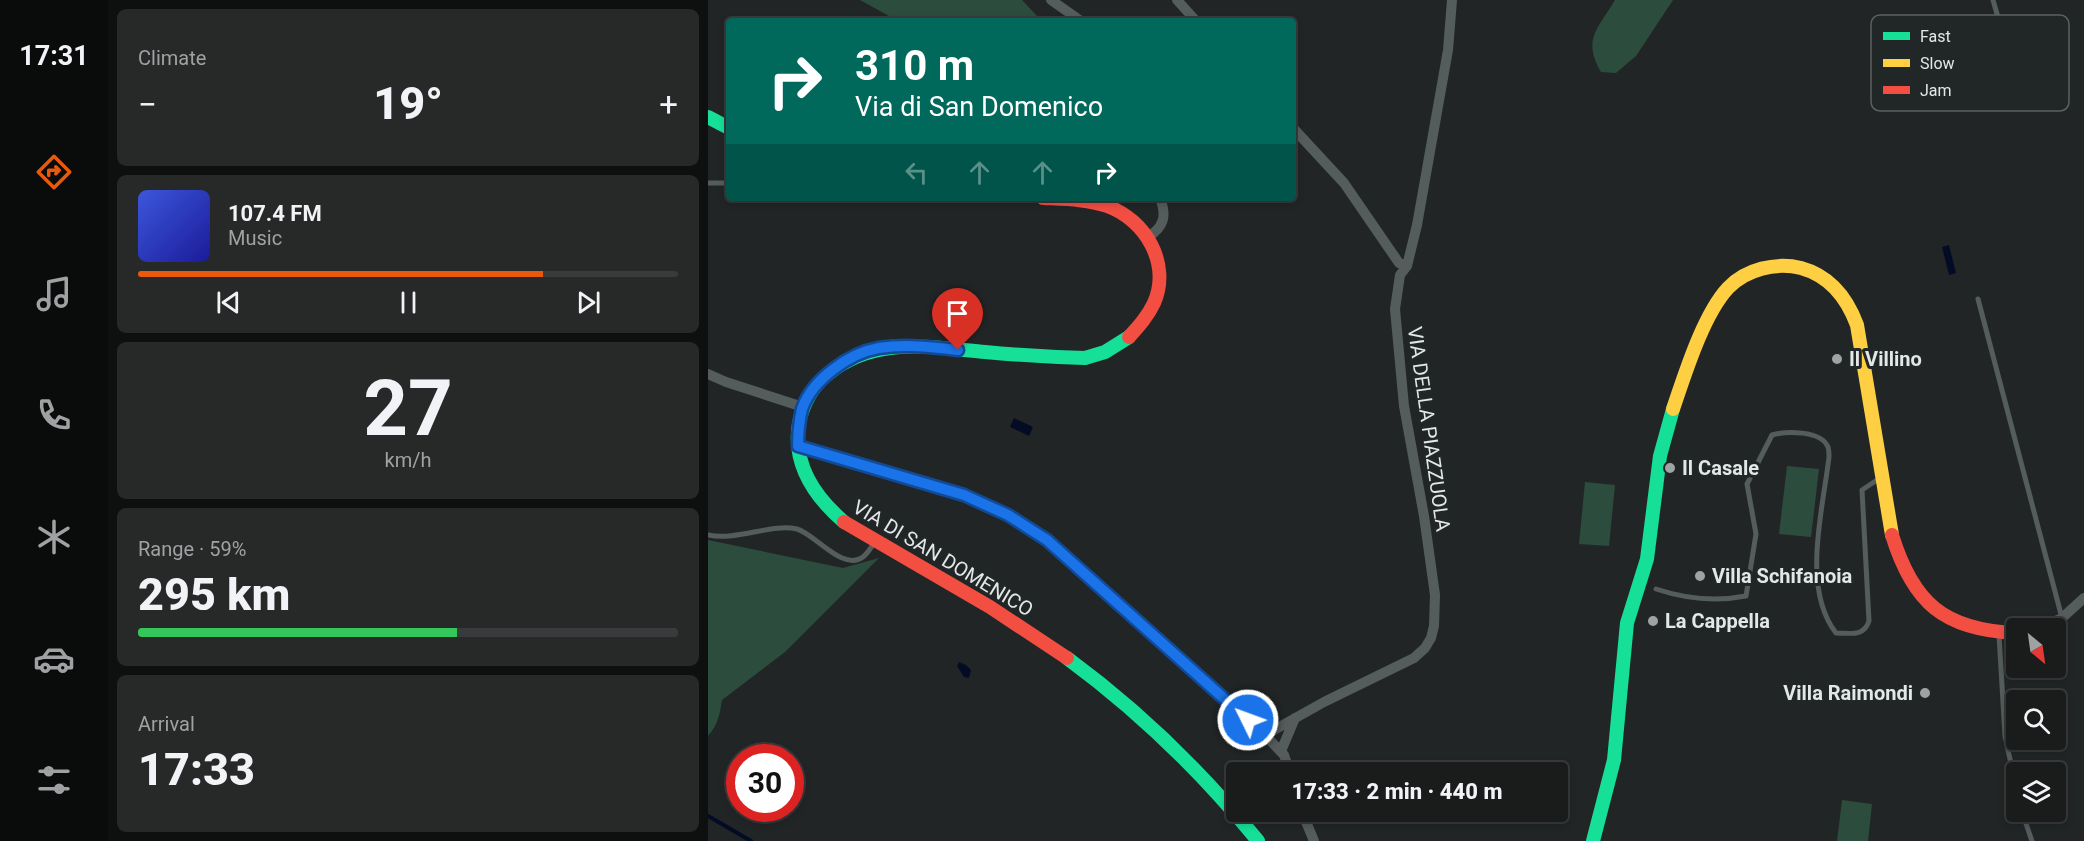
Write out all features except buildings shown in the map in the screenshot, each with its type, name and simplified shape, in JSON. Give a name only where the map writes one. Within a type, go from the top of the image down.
[{"type":"main road","points":[[708,117],[726,126]]},
{"type":"main road","name":"VIA DI SAN DOMENICO","points":[[1079,201],[1113,208],[1129,218],[1148,237],[1158,253],[1161,266],[1160,285],[1152,309],[1122,343],[1105,353],[1085,358],[916,346],[878,348],[853,357],[831,370],[817,384],[803,407],[798,426],[798,446],[804,472],[814,493],[844,522],[1038,638],[1097,682],[1158,733],[1202,776],[1242,819],[1258,841]]},
{"type":"main road","points":[[1593,841],[1616,751],[1627,619],[1647,562],[1663,443],[1674,405],[1703,331],[1723,293],[1740,279],[1762,268],[1799,267],[1827,280],[1844,299],[1854,316],[1860,335],[1892,536],[1904,567],[1924,599],[1935,610],[1963,627],[2006,633]]},
{"type":"street","points":[[1051,0],[1077,18]]},
{"type":"street","points":[[1177,0],[1193,18]]},
{"type":"street","name":"VIA DELLA PIAZZUOLA","points":[[1265,735],[1414,658],[1425,648],[1434,626],[1435,595],[1424,516],[1404,406],[1395,309],[1400,275],[1407,266],[1417,225],[1446,62],[1452,1]]},
{"type":"street","points":[[1296,131],[1344,183],[1399,263],[1407,266]]},
{"type":"street","points":[[1148,237],[1158,230],[1164,219],[1161,201]]},
{"type":"street","points":[[708,374],[803,407]]},
{"type":"street","points":[[798,446],[964,495],[1022,523],[1047,540],[1265,735],[1281,751],[1286,762]]},
{"type":"street","points":[[2062,618],[2084,598]]},
{"type":"street","points":[[1281,751],[1294,718]]},
{"type":"street","points":[[1306,822],[1314,841]]},
{"type":"lane","points":[[1993,0],[1997,15]]},
{"type":"lane","points":[[708,183],[726,183]]},
{"type":"lane","points":[[1978,299],[2062,618]]},
{"type":"lane","points":[[1656,589],[1677,596],[1723,600],[1746,596],[1756,534],[1747,484],[1772,435],[1781,432],[1805,433],[1821,438],[1828,446],[1829,457],[1815,567],[1818,597],[1829,624],[1836,633],[1859,633],[1867,628],[1869,621],[1862,490],[1881,477]]},
{"type":"lane","points":[[708,535],[734,537],[770,530],[798,529],[835,554],[845,559],[856,560],[863,557],[876,541]]},
{"type":"lane","points":[[1999,633],[2005,736],[2011,762]]},
{"type":"lane","points":[[2025,822],[2032,841]]},
{"type":"green space","points":[[860,0],[1022,0],[1038,17],[1037,18],[893,18]]},
{"type":"green space","points":[[1615,0],[1673,0],[1636,56],[1616,73],[1601,72],[1595,61],[1593,42],[1598,27]]},
{"type":"green space","points":[[1787,466],[1819,469],[1811,537],[1779,534]]},
{"type":"green space","points":[[1585,482],[1615,485],[1609,546],[1579,544]]},
{"type":"green space","points":[[708,540],[843,568],[879,558],[785,652],[722,700],[716,723],[708,736]]},
{"type":"green space","points":[[1842,800],[1872,804],[1868,841],[1837,841]]},
{"type":"water","points":[[1949,245],[1956,273],[1949,275],[1942,247]]},
{"type":"water","points":[[1014,418],[1033,427],[1029,436],[1010,427]]},
{"type":"water","points":[[959,662],[971,670],[969,678],[964,677],[957,666]]},
{"type":"waterway","points":[[708,816],[751,841]]},
{"type":"traffic: fast","points":[[708,117],[726,126]]},
{"type":"traffic: fast","points":[[844,522],[824,502],[808,478],[799,452],[798,438],[799,423],[809,396],[828,374],[846,362],[864,354],[903,347],[1085,358],[1105,352],[1129,337]]},
{"type":"traffic: fast","points":[[1593,841],[1614,760],[1627,623],[1647,559],[1660,456],[1673,409]]},
{"type":"traffic: fast","points":[[1067,658],[1144,721],[1215,791],[1258,841]]},
{"type":"traffic: slow","points":[[1673,409],[1703,329],[1719,300],[1735,281],[1752,272],[1782,266],[1801,268],[1821,276],[1843,297],[1857,325],[1892,535]]},
{"type":"traffic: jam","points":[[1083,201],[1107,206],[1133,222],[1152,245],[1157,259],[1158,288],[1154,303],[1129,337]]},
{"type":"traffic: jam","points":[[844,522],[990,607],[1067,658]]},
{"type":"traffic: jam","points":[[1892,535],[1910,579],[1921,595],[1935,608],[1951,619],[1969,626],[2006,632]]},
{"type":"place","name":"Il Villino","points":[[1837,359]]},
{"type":"place","name":"Il Casale","points":[[1670,468]]},
{"type":"place","name":"Villa Schifanoia","points":[[1700,576]]},
{"type":"place","name":"La Cappella","points":[[1653,621]]},
{"type":"place","name":"Villa Raimondi","points":[[1925,693]]},
{"type":"route","points":[[958,350],[916,346],[878,348],[853,357],[831,370],[817,384],[803,407],[798,426],[798,446],[964,495],[1029,527],[1047,540],[1248,720]]}]
